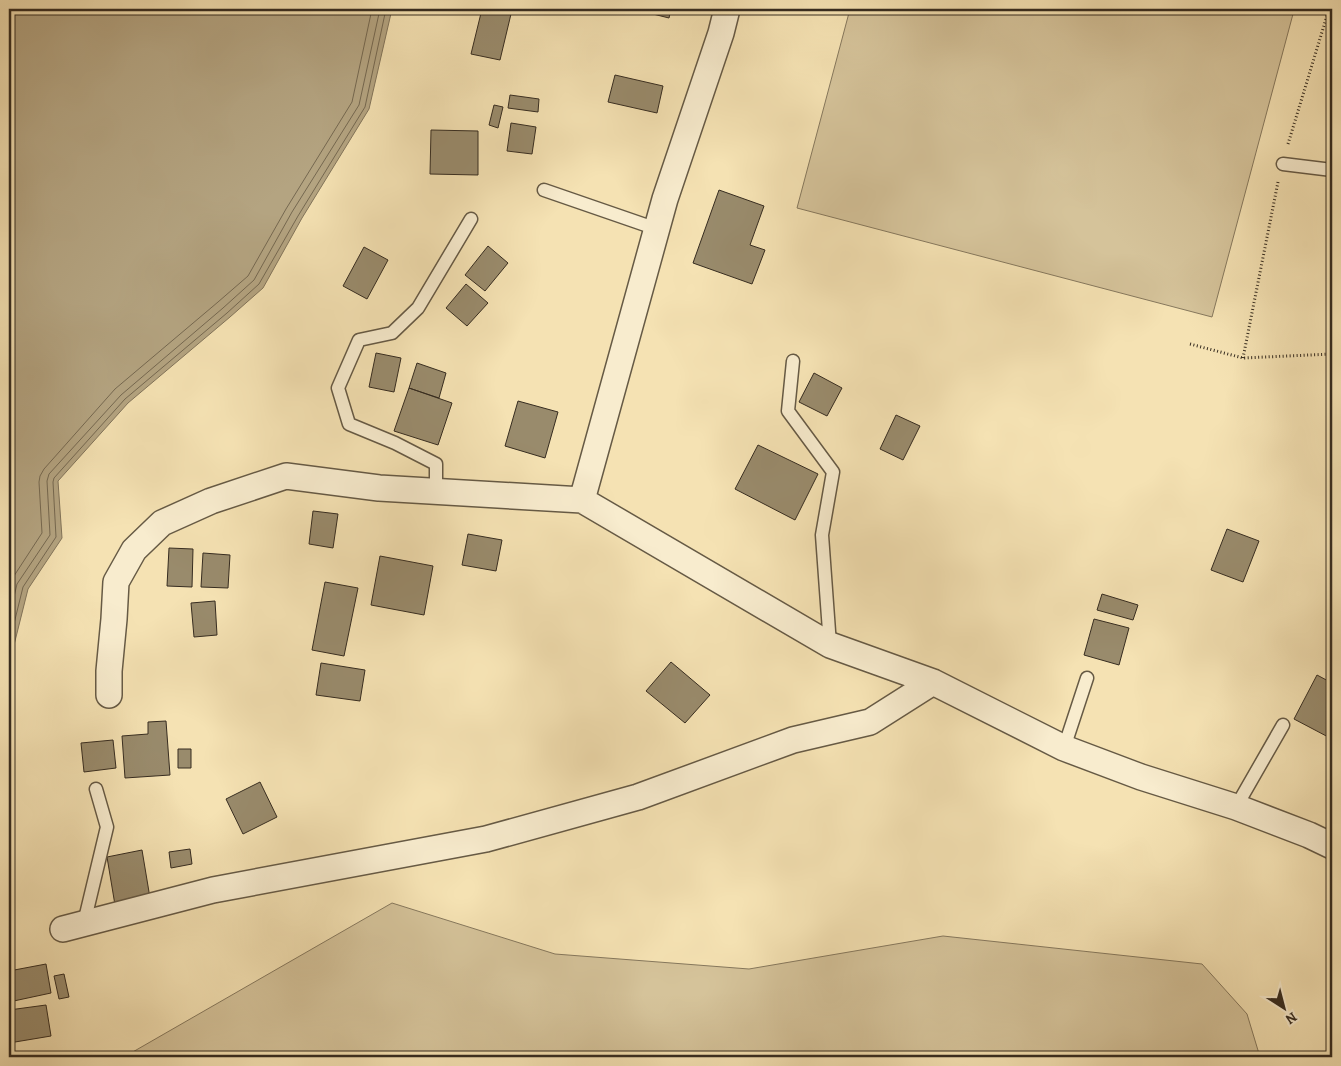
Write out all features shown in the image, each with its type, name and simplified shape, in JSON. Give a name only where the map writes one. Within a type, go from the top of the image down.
[{"type":"street","points":[[582,500],[665,199],[721,33],[727,9]]},
{"type":"street","points":[[109,695],[116,582],[134,550],[162,523],[212,502],[286,476],[379,488],[582,500],[830,645],[933,682],[1064,748],[1141,777],[1236,807],[1309,835],[1332,846]]},
{"type":"street","points":[[73,926],[213,890],[486,839],[638,797],[793,740],[870,722],[933,682]]},
{"type":"lane","points":[[1283,164],[1332,170]]},
{"type":"lane","points":[[544,190],[657,228]]},
{"type":"lane","points":[[436,491],[436,464],[395,443],[349,424],[338,388],[359,340],[392,333],[418,308],[471,219]]},
{"type":"lane","points":[[793,361],[788,411],[833,472],[822,535],[830,645]]},
{"type":"lane","points":[[1064,748],[1087,678]]},
{"type":"lane","points":[[1236,807],[1283,725]]},
{"type":"lane","points":[[73,926],[107,827],[96,789]]},
{"type":"path","points":[[1190,344],[1243,358],[1332,354]]},
{"type":"shaded area","points":[[850,9],[1275,9],[1293,14],[1212,317],[797,208]]},
{"type":"shaded area","points":[[392,903],[555,954],[749,969],[943,936],[1202,964],[1247,1014],[1260,1057],[124,1057]]},
{"type":"water","points":[[9,9],[392,9],[369,109],[302,218],[263,288],[128,403],[58,481],[62,538],[28,589],[9,665]]},
{"type":"building","points":[[482,9],[511,14],[500,60],[471,54]]},
{"type":"building","points":[[637,9],[671,9],[669,18]]},
{"type":"building","points":[[615,75],[663,86],[657,113],[608,102]]},
{"type":"building","points":[[510,95],[539,99],[538,112],[508,108]]},
{"type":"building","points":[[1332,97],[1332,120],[1328,119]]},
{"type":"building","points":[[494,105],[503,107],[498,128],[489,125]]},
{"type":"building","points":[[511,123],[536,127],[532,154],[507,151]]},
{"type":"building","points":[[431,130],[478,131],[478,175],[430,174]]},
{"type":"building","points":[[719,190],[764,206],[750,245],[765,250],[752,284],[693,263]]},
{"type":"building","points":[[488,246],[508,263],[485,291],[465,275]]},
{"type":"building","points":[[364,247],[388,260],[367,299],[343,286]]},
{"type":"building","points":[[466,284],[488,303],[467,326],[446,308]]},
{"type":"building","points":[[376,353],[401,358],[394,392],[369,387]]},
{"type":"building","points":[[417,363],[446,373],[439,398],[409,388]]},
{"type":"building","points":[[814,373],[842,388],[827,416],[799,402]]},
{"type":"building","points":[[409,388],[452,403],[438,445],[394,431]]},
{"type":"building","points":[[518,401],[558,412],[545,458],[505,446]]},
{"type":"building","points":[[896,415],[920,426],[903,460],[880,449]]},
{"type":"building","points":[[758,445],[818,474],[795,520],[735,489]]},
{"type":"building","points":[[313,511],[338,514],[333,548],[309,544]]},
{"type":"building","points":[[1227,529],[1259,541],[1243,582],[1211,570]]},
{"type":"building","points":[[468,534],[502,540],[496,571],[462,565]]},
{"type":"building","points":[[169,548],[193,549],[192,587],[167,586]]},
{"type":"building","points":[[203,553],[230,555],[228,588],[201,587]]},
{"type":"building","points":[[380,556],[433,566],[424,615],[371,605]]},
{"type":"building","points":[[325,582],[358,588],[344,656],[312,650]]},
{"type":"building","points":[[1102,594],[1138,605],[1133,620],[1097,610]]},
{"type":"building","points":[[215,601],[217,635],[194,637],[191,603]]},
{"type":"building","points":[[1094,619],[1129,628],[1119,665],[1084,655]]},
{"type":"building","points":[[671,662],[710,695],[685,723],[646,691]]},
{"type":"building","points":[[321,663],[365,670],[360,701],[316,695]]},
{"type":"building","points":[[1317,675],[1332,683],[1332,739],[1294,719]]},
{"type":"building","points":[[166,721],[170,775],[125,778],[122,736],[148,734],[148,722]]},
{"type":"building","points":[[113,740],[116,768],[84,772],[81,743]]},
{"type":"building","points":[[178,749],[191,749],[191,768],[178,768]]},
{"type":"building","points":[[260,782],[277,817],[243,834],[226,799]]},
{"type":"building","points":[[190,849],[192,864],[171,868],[169,852]]},
{"type":"building","points":[[142,850],[151,904],[116,911],[107,857]]},
{"type":"building","points":[[46,964],[51,993],[9,1002],[9,971]]},
{"type":"building","points":[[64,974],[69,997],[59,999],[54,976]]},
{"type":"building","points":[[46,1005],[51,1036],[9,1043],[9,1010]]},
{"type":"building","points":[[1331,1011],[1332,1039],[1330,1039]]}]
